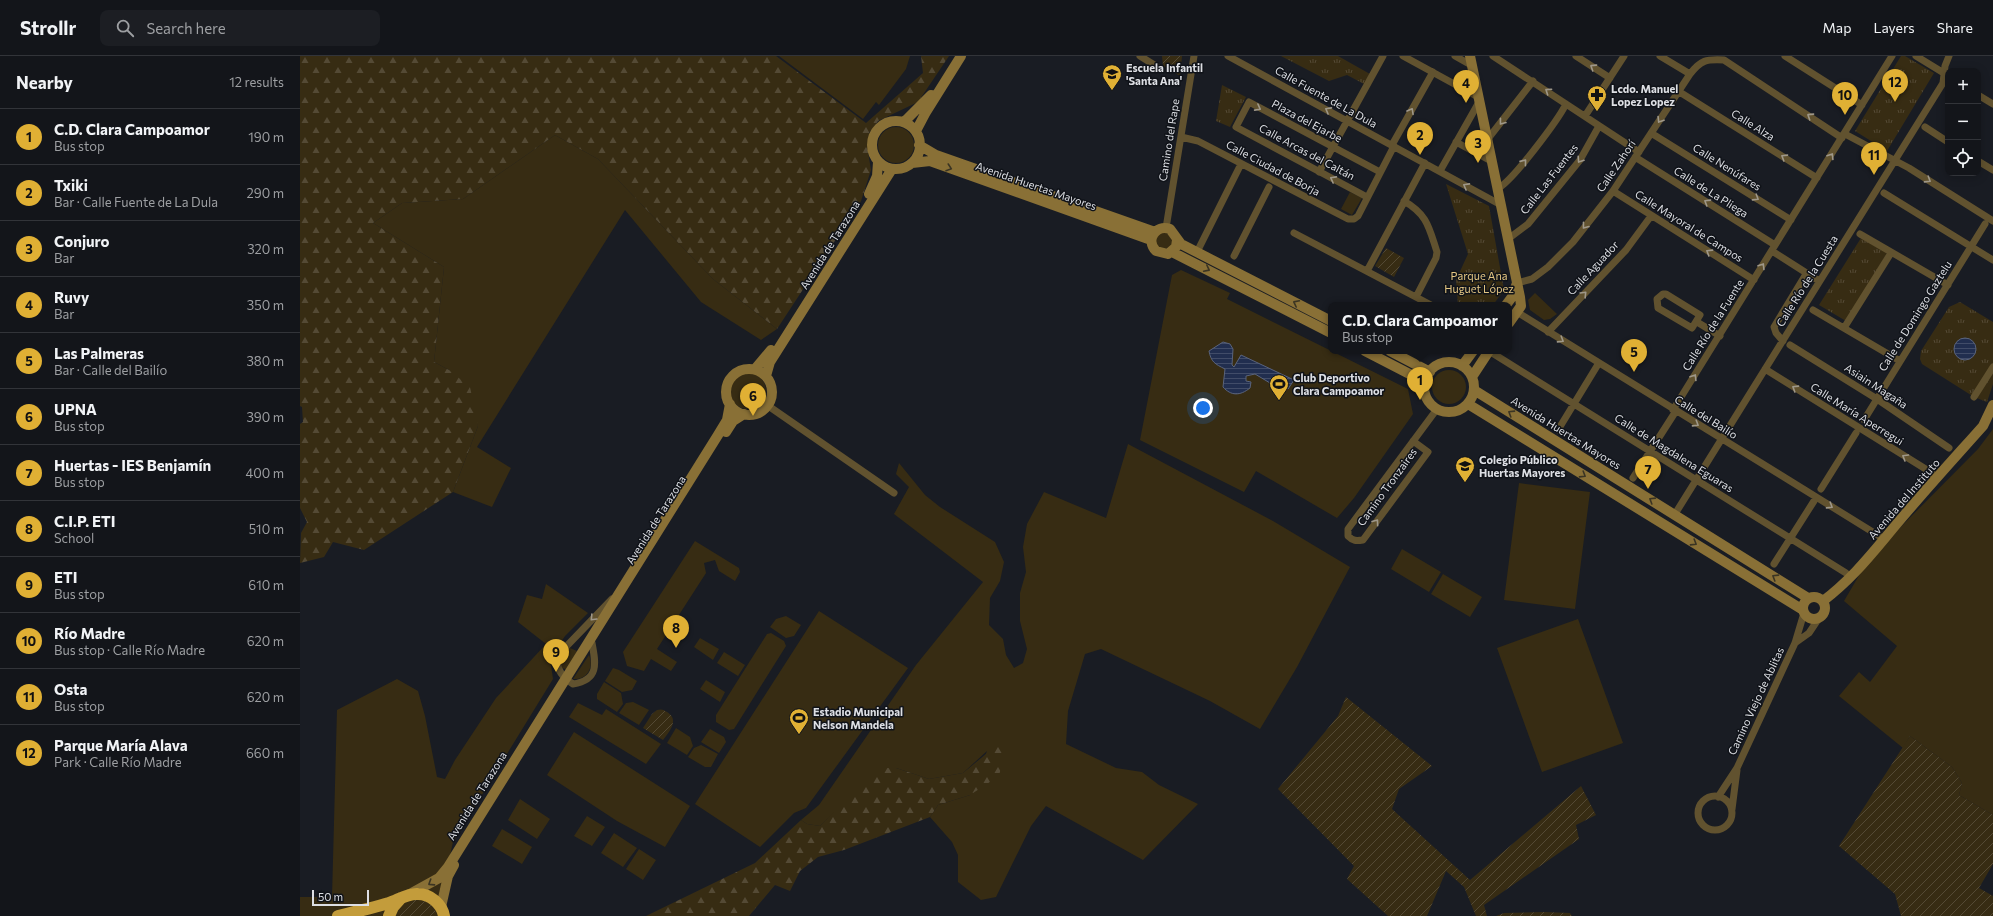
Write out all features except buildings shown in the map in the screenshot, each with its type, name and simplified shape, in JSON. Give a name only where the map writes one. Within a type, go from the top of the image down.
[{"type":"highway","points":[[338,916],[406,896],[419,894],[430,897],[442,912]]},
{"type":"highway","points":[[389,916],[392,907],[406,896]]},
{"type":"street","points":[[904,122],[930,96],[955,56]]},
{"type":"street","points":[[916,131],[926,112],[961,56]]},
{"type":"street","points":[[1140,56],[1156,66]]},
{"type":"street","name":"Camino del Rape","points":[[1166,228],[1194,56]]},
{"type":"street","name":"Calle Fuente de La Dula","points":[[1228,56],[1501,205]]},
{"type":"street","points":[[1319,172],[1382,56]]},
{"type":"street","points":[[1403,56],[1479,99]]},
{"type":"street","points":[[1455,56],[1470,60],[1479,99],[1521,306],[1512,318]]},
{"type":"street","name":"Calle de La Pliega","points":[[1493,56],[1585,116],[1637,154],[1773,248]]},
{"type":"street","points":[[1576,56],[1610,78]]},
{"type":"street","points":[[1585,116],[1624,56]]},
{"type":"street","points":[[1660,56],[1690,74]]},
{"type":"street","points":[[1785,56],[1862,105]]},
{"type":"street","name":"Calle Río de la Fuente","points":[[1633,478],[1892,56]]},
{"type":"street","points":[[1916,56],[1945,74]]},
{"type":"street","name":"Calle Río de la Cuesta","points":[[1945,70],[1944,66],[1949,56]]},
{"type":"street","points":[[1725,58],[1844,136],[1894,161],[1993,222]]},
{"type":"street","name":"Calle Zahorí","points":[[1517,283],[1532,279],[1548,267],[1573,242],[1613,191],[1678,91],[1698,64],[1705,60],[1725,58]]},
{"type":"street","points":[[1367,197],[1433,72]]},
{"type":"street","name":"Calle Río de la Cuesta","points":[[1675,514],[1945,78]]},
{"type":"street","points":[[1487,140],[1533,81]]},
{"type":"street","name":"Calle Alza","points":[[1678,91],[1817,178]]},
{"type":"street","points":[[1981,97],[1993,104]]},
{"type":"street","points":[[1440,171],[1479,99]]},
{"type":"street","name":"Plaza del Ejarbe","points":[[1236,128],[1249,102],[1380,172]]},
{"type":"street","points":[[1497,189],[1503,186],[1524,162],[1566,104]]},
{"type":"street","points":[[894,121],[904,122],[916,131],[920,138],[919,152],[912,162],[906,166],[892,169],[878,162],[873,152],[872,145],[874,136],[878,129],[886,123],[894,121]]},
{"type":"street","name":"Calle Las Fuentes","points":[[1508,239],[1528,224],[1580,160],[1599,126]]},
{"type":"street","name":"Calle Arcas del Caltán","points":[[1236,128],[1367,197]]},
{"type":"street","points":[[1925,128],[1945,140]]},
{"type":"street","name":"Calle Nenúfares","points":[[1651,133],[1791,220]]},
{"type":"street","name":"Calle Ciudad de Borja","points":[[1181,137],[1198,141],[1348,219],[1354,219],[1367,197]]},
{"type":"street","points":[[1456,142],[1491,161]]},
{"type":"street","name":"Avenida Huertas Mayores","points":[[919,145],[936,154],[1153,236]]},
{"type":"street","name":"Avenida de Tarazona","points":[[755,370],[772,349],[874,186],[878,162]]},
{"type":"street","name":"Avenida Huertas Mayores","points":[[912,162],[930,162],[1153,236]]},
{"type":"street","points":[[1367,271],[1425,163]]},
{"type":"street","points":[[1981,163],[1993,170]]},
{"type":"street","points":[[1197,252],[1241,164]]},
{"type":"street","name":"Avenida de Tarazona","points":[[766,376],[770,362],[892,169]]},
{"type":"street","points":[[1234,256],[1269,187]]},
{"type":"street","name":"Calle Mayoral de Campos","points":[[1613,191],[1754,280]]},
{"type":"street","points":[[1884,193],[1993,260]]},
{"type":"street","points":[[1404,201],[1417,209],[1423,215],[1437,252],[1436,258],[1416,297]]},
{"type":"street","name":"Calle Aguador","points":[[1548,332],[1626,250],[1651,216]]},
{"type":"street","name":"Calle de Domingo Gaztelu","points":[[1864,420],[1985,224]]},
{"type":"street","points":[[1178,240],[1176,247],[1172,252],[1164,254],[1156,252],[1153,248],[1153,236],[1166,228],[1174,232],[1178,240],[1197,252],[1328,319]]},
{"type":"street","points":[[1294,233],[1425,302]]},
{"type":"street","points":[[1860,234],[1890,253],[1948,285]]},
{"type":"street","points":[[1773,248],[1806,274],[1819,281]]},
{"type":"street","points":[[1172,252],[1328,331]]},
{"type":"street","points":[[1844,328],[1890,253]]},
{"type":"street","points":[[1783,341],[1776,333],[1774,327],[1806,274]]},
{"type":"street","points":[[1508,302],[1512,297],[1517,283]]},
{"type":"street","points":[[1666,294],[1700,315],[1697,322],[1692,328],[1658,308],[1656,302],[1658,297],[1666,294]]},
{"type":"street","points":[[1813,310],[1900,362]]},
{"type":"street","name":"Calle del Bailío","points":[[1516,312],[1674,412],[1884,538]]},
{"type":"street","points":[[1697,322],[1720,336]]},
{"type":"street","name":"Asiain Magaña","points":[[1790,345],[1877,399],[1949,448]]},
{"type":"street","points":[[1372,354],[1425,382]]},
{"type":"street","points":[[1396,354],[1430,372]]},
{"type":"street","points":[[1462,366],[1471,354]]},
{"type":"street","points":[[1472,377],[1487,354]]},
{"type":"street","name":"Calle de Magdalena Eguaras","points":[[1494,354],[1846,573]]},
{"type":"street","points":[[1448,362],[1462,366],[1472,377],[1474,390],[1468,404],[1453,412],[1445,412],[1437,409],[1426,397],[1425,382],[1430,372],[1441,364],[1448,362]]},
{"type":"street","points":[[1558,430],[1597,366]]},
{"type":"street","points":[[1974,397],[1993,367]]},
{"type":"street","name":"Calle María Aperregui","points":[[1765,369],[1932,473],[1935,480]]},
{"type":"street","points":[[755,370],[766,376],[772,391],[767,405],[761,411],[753,414],[744,414],[736,410],[730,404],[726,389],[733,375],[739,371],[755,370]]},
{"type":"street","name":"Avenida Huertas Mayores","points":[[1474,390],[1808,598]]},
{"type":"street","name":"Avenida de Tarazona","points":[[442,912],[451,870],[621,590],[727,420],[730,404]]},
{"type":"street","points":[[1468,404],[1803,612],[1810,619],[1818,618]]},
{"type":"street","name":"Avenida del Instituto","points":[[1823,601],[1843,586],[1868,560],[1884,538],[1982,426],[1993,404]]},
{"type":"street","points":[[767,405],[894,493]]},
{"type":"street","name":"Camino Tronzaires","points":[[1413,441],[1428,452],[1363,540],[1352,540],[1348,536],[1348,529],[1413,441],[1437,409]]},
{"type":"street","name":"Avenida de Tarazona","points":[[406,896],[439,878],[448,867],[566,680],[592,643],[733,421],[744,414]]},
{"type":"street","points":[[1821,489],[1856,433]]},
{"type":"street","points":[[1774,564],[1814,501]]},
{"type":"street","name":"Avenida de Tarazona","points":[[566,680],[558,667],[559,654],[621,590]]},
{"type":"street","points":[[1795,643],[1809,633],[1818,618],[1825,611],[1823,601],[1816,596],[1808,598],[1804,601],[1803,612]]},
{"type":"street","name":"Camino Viejo de Ablitas","points":[[1737,768],[1730,822],[1720,830],[1713,830],[1702,824],[1699,818],[1701,805],[1705,800],[1718,797],[1737,768],[1795,643],[1803,612]]},
{"type":"street","points":[[566,680],[573,684],[580,683],[588,679],[593,674],[595,659],[592,643]]},
{"type":"street","points":[[1718,797],[1729,803],[1732,809]]},
{"type":"green space","points":[[300,56],[776,56],[866,123],[923,73],[921,56],[949,56],[918,102],[878,121],[869,133],[868,152],[871,170],[861,201],[777,329],[713,279],[598,159],[555,135],[463,199],[402,203],[373,223],[444,267],[434,362],[449,370],[470,387],[478,426],[453,492],[364,550],[333,542],[324,557],[300,563],[301,533],[307,522],[300,508],[300,424],[303,422],[302,407],[300,406]]},
{"type":"green space","points":[[779,56],[910,56],[906,69],[879,105],[876,102],[863,119]]},
{"type":"green space","points":[[1162,56],[1182,56],[1180,76],[1163,66]]},
{"type":"green space","points":[[1281,56],[1338,56],[1370,74],[1364,84],[1347,75],[1329,81]]},
{"type":"green space","points":[[1901,56],[1905,56],[1934,73],[1887,151],[1855,131]]},
{"type":"green space","points":[[1222,85],[1246,97],[1230,127],[1216,121]]},
{"type":"green space","points":[[896,127],[906,130],[911,135],[914,145],[911,155],[906,160],[896,163],[886,160],[881,155],[878,145],[881,135],[886,130]]},
{"type":"green space","points":[[555,135],[598,159],[713,279],[777,329],[761,340],[701,302],[625,210],[477,447],[511,468],[492,507],[453,492],[478,426],[449,370],[434,362],[444,267],[373,223],[402,203],[463,199]]},
{"type":"green space","name":"Parque Ana Huguet López","points":[[1446,184],[1489,206],[1504,290],[1495,302],[1458,302],[1456,280],[1468,254]]},
{"type":"green space","points":[[1350,192],[1362,198],[1352,215],[1341,209]]},
{"type":"green space","points":[[1166,232],[1174,242],[1169,249],[1157,247],[1155,238],[1158,234]]},
{"type":"green space","points":[[1861,238],[1887,253],[1846,321],[1819,305]]},
{"type":"green space","points":[[1386,248],[1404,258],[1394,277],[1375,266]]},
{"type":"green space","name":"Club Deportivo Clara Campoamor","points":[[1181,270],[1230,293],[1227,299],[1328,349],[1328,354],[1338,354],[1408,389],[1413,414],[1354,498],[1337,518],[1256,471],[1244,492],[1140,440],[1172,275]]},
{"type":"green space","points":[[1535,293],[1557,314],[1550,319],[1544,320],[1530,310],[1528,300]]},
{"type":"green space","points":[[1960,302],[1993,322],[1993,384],[1987,402],[1974,397],[1922,364],[1920,359],[1921,351],[1949,307]]},
{"type":"green space","points":[[1446,370],[1452,370],[1456,371],[1463,377],[1466,387],[1465,394],[1459,401],[1452,404],[1446,404],[1442,403],[1435,397],[1432,390],[1432,384],[1433,380],[1439,373]]},
{"type":"green space","points":[[748,373],[758,376],[763,381],[766,391],[763,401],[758,406],[748,409],[738,406],[733,401],[730,391],[733,381],[738,376]]},
{"type":"green space","points":[[1993,429],[1993,815],[1959,795],[1962,783],[1952,767],[1910,736],[1903,748],[1839,696],[1859,672],[1870,682],[1897,646],[1844,601],[1868,560],[1978,449]]},
{"type":"green space","points":[[1128,444],[1273,521],[1350,567],[1297,667],[1260,729],[1210,701],[1101,649],[1085,654],[1068,711],[1066,744],[1116,768],[1142,772],[1159,785],[1198,804],[1143,860],[1046,806],[1031,826],[996,897],[981,900],[958,882],[958,855],[952,842],[930,817],[938,805],[970,795],[987,751],[963,773],[929,779],[896,768],[836,811],[820,826],[807,824],[801,820],[819,805],[916,665],[983,582],[894,514],[909,487],[896,474],[899,463],[925,495],[940,507],[995,542],[1004,562],[1000,581],[990,598],[989,625],[1003,639],[1006,655],[1014,668],[1023,663],[1027,649],[1020,621],[1020,593],[1026,572],[1023,547],[1027,524],[1044,492],[1106,518]]},
{"type":"green space","points":[[1519,483],[1590,492],[1575,609],[1504,600]]},
{"type":"green space","points":[[695,541],[739,568],[740,572],[735,581],[719,571],[715,560],[704,563],[706,573],[657,649],[677,662],[671,671],[651,659],[644,671],[627,666],[623,652]]},
{"type":"green space","points":[[1402,549],[1441,572],[1429,592],[1391,569]]},
{"type":"green space","points":[[1443,574],[1482,597],[1470,617],[1431,594]]},
{"type":"green space","points":[[546,584],[588,613],[565,636],[550,658],[553,679],[453,842],[447,869],[443,916],[300,916],[300,897],[332,897],[337,710],[397,679],[418,691],[425,716],[437,777],[445,779],[455,760],[496,698],[546,644],[518,622],[527,595],[542,599]]},
{"type":"green space","name":"Estadio Municipal Nelson Mandela","points":[[819,611],[908,668],[806,808],[794,813],[760,847],[695,804]]},
{"type":"green space","points":[[786,616],[801,625],[794,636],[786,638],[770,627],[776,619]]},
{"type":"green space","points":[[1578,619],[1623,743],[1542,772],[1497,648]]},
{"type":"green space","points":[[771,633],[784,641],[786,646],[734,729],[729,730],[716,722],[716,715],[767,634]]},
{"type":"green space","points":[[700,638],[719,649],[713,660],[694,647]]},
{"type":"green space","points":[[570,648],[577,651],[568,670],[562,668],[560,657],[566,649]]},
{"type":"green space","points":[[724,652],[745,665],[738,676],[717,663]]},
{"type":"green space","points":[[589,655],[591,664],[586,675],[578,679],[573,679]]},
{"type":"green space","points":[[613,668],[637,681],[632,690],[622,692],[605,681]]},
{"type":"green space","points":[[706,680],[725,692],[720,702],[700,689]]},
{"type":"green space","points":[[604,682],[621,693],[623,704],[617,712],[597,699],[597,694]]},
{"type":"green space","points":[[1346,697],[1432,766],[1399,789],[1392,809],[1470,880],[1581,786],[1596,815],[1576,825],[1579,839],[1484,905],[1487,916],[1476,916],[1464,887],[1446,871],[1427,916],[1388,916],[1347,879],[1354,866],[1278,789],[1338,716]]},
{"type":"green space","points":[[633,702],[649,710],[639,725],[619,713],[626,703]]},
{"type":"green space","points":[[578,703],[602,715],[606,709],[661,744],[646,764],[569,717]]},
{"type":"green space","points":[[657,710],[664,710],[671,715],[673,719],[672,726],[663,740],[643,728],[652,714]]},
{"type":"green space","points":[[676,728],[690,737],[693,746],[687,755],[667,743]]},
{"type":"green space","points":[[710,729],[724,737],[726,742],[719,753],[701,742]]},
{"type":"green space","points":[[574,732],[690,806],[665,847],[617,821],[547,775]]},
{"type":"green space","points":[[1910,736],[1952,767],[1962,783],[1959,795],[1993,815],[1993,864],[1979,888],[1993,896],[1993,916],[1901,916],[1895,894],[1839,846]]},
{"type":"green space","points":[[998,744],[1005,750],[999,776],[970,795],[938,805],[930,817],[844,850],[818,857],[800,871],[790,891],[775,885],[749,916],[646,916],[755,863],[801,820],[807,824],[820,826],[879,768],[896,768],[929,779],[963,773]]},
{"type":"green space","points":[[701,745],[718,754],[711,767],[705,767],[688,757],[694,748]]},
{"type":"green space","points":[[520,799],[550,819],[537,839],[508,820]]},
{"type":"green space","points":[[587,816],[605,827],[592,846],[574,836]]},
{"type":"green space","points":[[502,829],[532,847],[522,864],[492,846]]},
{"type":"green space","points":[[614,833],[637,848],[623,867],[601,853]]},
{"type":"green space","points":[[639,849],[656,860],[643,880],[626,869]]},
{"type":"green space","points":[[416,899],[430,904],[438,916],[396,916],[403,904]]},
{"type":"green space","points":[[1504,913],[1570,913],[1572,916],[1496,916]]},
{"type":"water","points":[[1965,338],[1969,339],[1975,345],[1975,353],[1969,359],[1965,360],[1961,359],[1955,353],[1954,349],[1955,345],[1961,339]]},
{"type":"water","points":[[1223,342],[1230,344],[1233,349],[1232,365],[1234,367],[1241,355],[1294,380],[1288,389],[1281,383],[1270,383],[1255,374],[1246,376],[1246,381],[1251,382],[1250,388],[1246,391],[1239,394],[1229,392],[1223,387],[1225,369],[1214,362],[1209,351]]},
{"type":"place","name":"Escuela Infantil 'Santa Ana'","points":[[1112,91]]},
{"type":"place","name":"Parque María Alava","points":[[1895,102]]},
{"type":"place","name":"Ruvy","points":[[1466,103]]},
{"type":"place","name":"Lcdo. Manuel Lopez Lopez","points":[[1597,112]]},
{"type":"place","name":"Río Madre","points":[[1845,115]]},
{"type":"place","name":"Txiki","points":[[1420,155]]},
{"type":"place","name":"Conjuro","points":[[1478,163]]},
{"type":"place","name":"Osta","points":[[1874,175]]},
{"type":"place","name":"Las Palmeras","points":[[1634,372]]},
{"type":"place","name":"C.D. Clara Campoamor","points":[[1420,400]]},
{"type":"place","name":"Club Deportivo Clara Campoamor","points":[[1279,401]]},
{"type":"place","name":"UPNA","points":[[753,416]]},
{"type":"place","name":"Colegio Público Huertas Mayores","points":[[1465,483]]},
{"type":"place","name":"Huertas - IES Benjamín","points":[[1648,489]]},
{"type":"place","name":"C.I.P. ETI","points":[[676,648]]},
{"type":"place","name":"ETI","points":[[556,672]]},
{"type":"place","name":"Estadio Municipal Nelson Mandela","points":[[799,735]]}]
